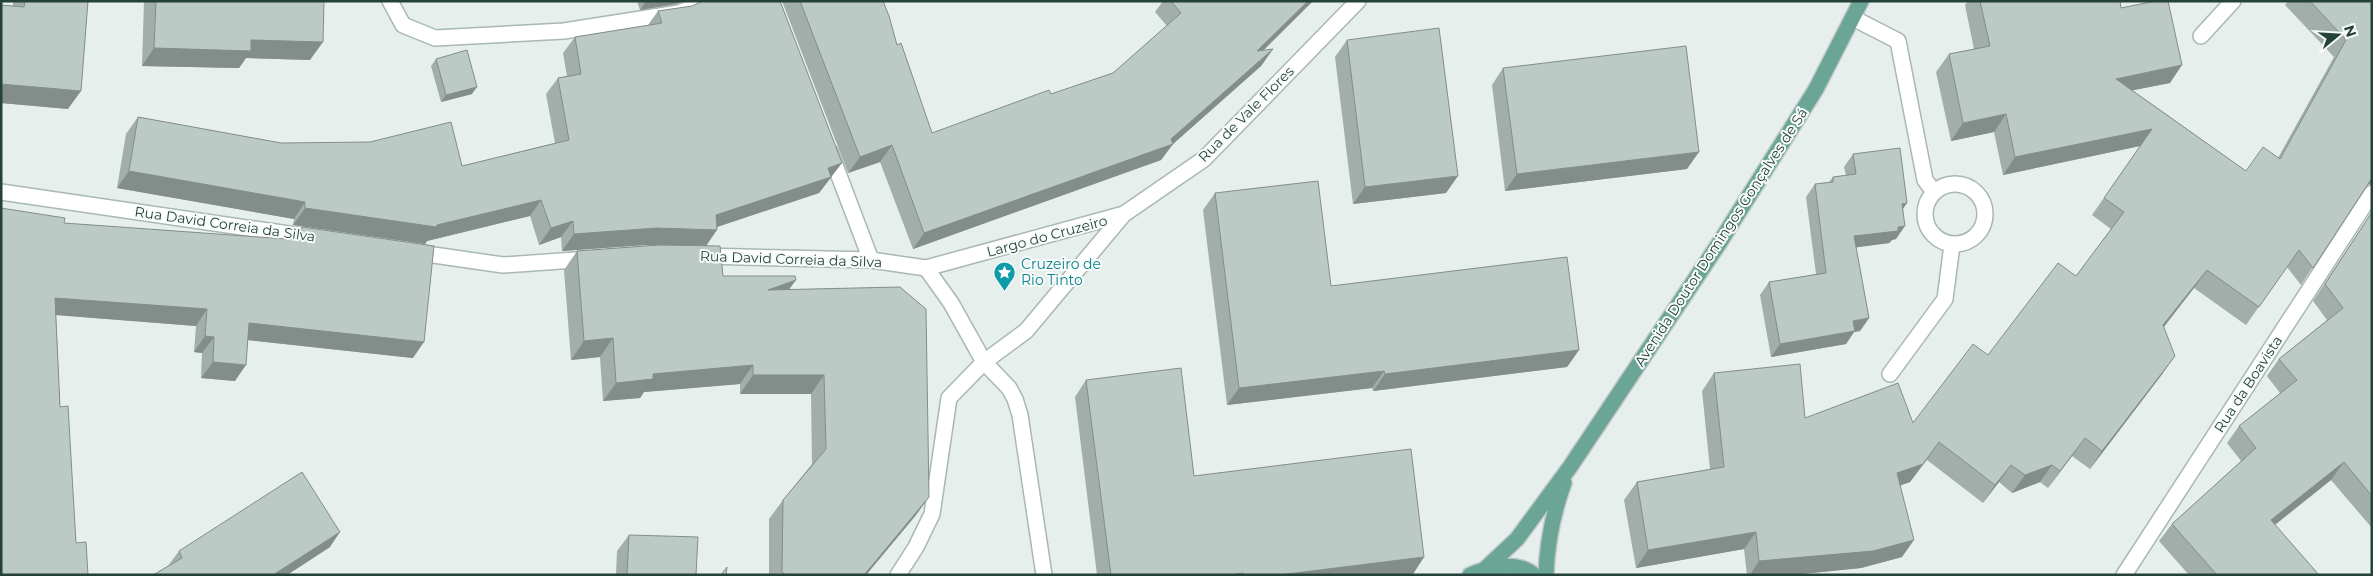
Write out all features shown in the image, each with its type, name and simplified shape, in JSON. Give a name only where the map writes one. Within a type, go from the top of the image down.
[{"type":"main road","name":"Avenida Doutor Domingos Gonçalves de Sá","points":[[1486,568],[1517,540],[1570,467],[1720,242],[1816,89],[1854,18],[1861,1]]},
{"type":"main road","name":"Avenida Doutor Domingos Gonçalves de Sá","points":[[1546,575],[1553,513],[1570,467]]},
{"type":"main road","points":[[1470,575],[1486,568],[1508,566],[1529,570],[1534,575]]},
{"type":"street","points":[[390,1],[403,25],[435,38],[564,31],[678,13],[708,1]]},
{"type":"street","name":"Rua de Vale Flores","points":[[1124,214],[1204,159],[1358,1]]},
{"type":"street","points":[[2201,36],[2233,1]]},
{"type":"street","points":[[1854,18],[1898,41],[1925,180],[1934,192]]},
{"type":"street","points":[[825,140],[871,260]]},
{"type":"street","points":[[1953,184],[1964,185],[1980,196],[1985,206],[1986,216],[1979,234],[1971,240],[1952,245],[1942,242],[1934,236],[1925,219],[1928,200],[1934,192],[1953,184]]},
{"type":"street","name":"Rua David Correia da Silva","points":[[1,192],[326,239]]},
{"type":"street","name":"Rua da Boavista","points":[[2124,575],[2372,192]]},
{"type":"street","points":[[2359,212],[2372,221]]},
{"type":"street","name":"Largo do Cruzeiro","points":[[926,268],[1124,214]]},
{"type":"street","name":"Largo do Cruzeiro","points":[[898,575],[916,547],[932,514],[949,398],[984,362],[1026,331],[1124,214]]},
{"type":"street","points":[[1890,374],[1944,299],[1952,245]]},
{"type":"street","points":[[395,249],[503,265],[608,257]]},
{"type":"street","name":"Rua David Correia da Silva","points":[[685,255],[871,260],[926,268]]},
{"type":"street","points":[[926,268],[951,303],[984,362],[1009,388],[1015,399],[1020,415],[1044,575]]},
{"type":"building","points":[[25,1],[88,1],[81,91],[1,84],[1,5],[24,7]]},
{"type":"building","points":[[156,1],[324,1],[323,42],[251,40],[251,51],[154,48]]},
{"type":"building","points":[[703,1],[780,1],[842,163],[828,168],[831,177],[716,215],[717,230],[657,228],[574,234],[573,221],[551,228],[541,200],[437,225],[436,227],[305,208],[305,202],[129,171],[138,117],[281,143],[370,142],[451,122],[462,166],[569,140],[558,78],[581,74],[575,37],[662,23],[658,11],[692,6]]},
{"type":"building","points":[[800,1],[883,1],[897,45],[901,43],[932,133],[1049,90],[1051,94],[1113,73],[1181,13],[1171,1],[1308,1],[1257,51],[1273,49],[1171,139],[1173,144],[924,233],[892,145],[860,157]]},
{"type":"building","points":[[1980,1],[2120,1],[2121,8],[2156,1],[2168,1],[2182,65],[2116,79],[2246,171],[2263,147],[2280,159],[2346,40],[2310,1],[2372,1],[2372,178],[2313,268],[2299,250],[2259,307],[2207,270],[2163,325],[2175,356],[2102,451],[2085,438],[2060,471],[2052,465],[2025,475],[2011,465],[1995,485],[1939,442],[1923,464],[1897,473],[1914,540],[1873,551],[1759,561],[1756,532],[1648,550],[1637,482],[1724,467],[1714,373],[1800,364],[1805,418],[1898,383],[1913,423],[1973,344],[1988,355],[2058,263],[2076,276],[2124,212],[2104,198],[2152,129],[2015,157],[2006,114],[1963,123],[1949,54],[1990,46]]},
{"type":"building","points":[[1439,28],[1458,176],[1365,187],[1347,40]]},
{"type":"building","points":[[1686,46],[1699,152],[1517,174],[1503,68]]},
{"type":"building","points":[[467,50],[477,87],[446,95],[436,59]]},
{"type":"building","points":[[1900,148],[1907,203],[1902,204],[1905,226],[1898,227],[1898,231],[1854,236],[1869,318],[1853,321],[1855,331],[1780,344],[1769,282],[1826,273],[1815,184],[1833,182],[1833,177],[1856,174],[1853,154]]},
{"type":"building","points":[[1318,181],[1331,286],[1567,257],[1579,350],[1385,374],[1384,371],[1239,388],[1215,193]]},
{"type":"building","points":[[1,208],[65,218],[64,223],[301,240],[302,227],[434,246],[424,342],[249,323],[246,365],[213,362],[214,337],[205,336],[207,309],[55,298],[60,407],[68,406],[76,543],[86,542],[88,575],[1,575]]},
{"type":"building","points":[[2372,212],[2372,496],[2344,462],[2271,520],[2319,575],[2217,575],[2172,524],[2256,448],[2239,426],[2297,380],[2279,359],[2343,308],[2325,284]]},
{"type":"building","points":[[659,245],[720,246],[723,276],[795,276],[796,280],[768,290],[900,287],[926,309],[929,497],[864,575],[786,575],[782,572],[783,500],[826,449],[824,375],[753,375],[753,365],[653,374],[653,379],[616,383],[613,338],[584,341],[577,251]]},
{"type":"building","points":[[1181,368],[1194,476],[1411,449],[1424,557],[1279,575],[1244,575],[1243,573],[1230,575],[1111,575],[1086,380]]},
{"type":"building","points":[[302,472],[340,532],[273,575],[153,575],[182,558],[179,551]]},
{"type":"building","points":[[629,535],[698,537],[696,575],[627,575]]},
{"type":"building","points":[[727,567],[726,575],[721,575]]},
{"type":"place","name":"Cruzeiro de Rio Tinto","points":[[1005,291]]}]
